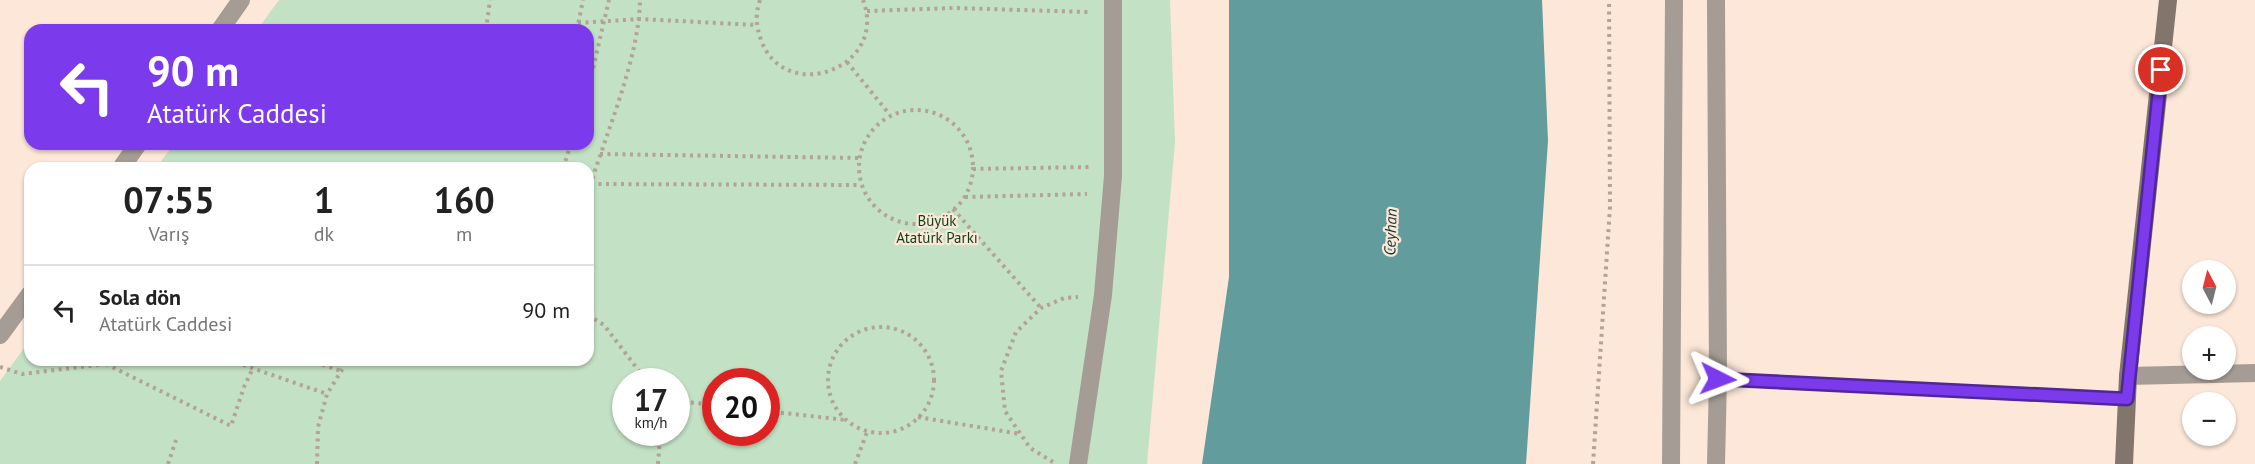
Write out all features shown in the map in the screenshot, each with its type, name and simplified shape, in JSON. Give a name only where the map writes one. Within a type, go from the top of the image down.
[{"type":"main road","points":[[2124,464],[2128,376],[2168,0]]},
{"type":"street","points":[[224,24],[241,0]]},
{"type":"street","points":[[1671,464],[1674,0]]},
{"type":"street","points":[[1716,0],[1718,379],[1716,464]]},
{"type":"street","points":[[1078,464],[1103,295],[1112,194],[1113,6]]},
{"type":"street","points":[[0,335],[24,302]]},
{"type":"street","points":[[2128,376],[2255,373]]},
{"type":"lane","points":[[1718,379],[2127,399]]},
{"type":"path","points":[[487,24],[490,0]]},
{"type":"path","points":[[583,0],[578,23],[640,19],[756,25]]},
{"type":"path","points":[[594,66],[609,0]]},
{"type":"path","points":[[594,174],[625,79],[640,19],[640,0]]},
{"type":"path","points":[[760,0],[756,11],[756,25],[765,50],[782,67],[800,74],[811,75],[839,68],[847,62],[862,43],[867,24],[867,11],[863,0]]},
{"type":"path","points":[[964,0],[964,9]]},
{"type":"path","points":[[1593,464],[1610,207],[1609,0]]},
{"type":"path","points":[[867,11],[1113,6]]},
{"type":"path","points":[[847,62],[890,115]]},
{"type":"path","points":[[909,110],[932,111],[955,125],[969,144],[973,169],[965,197],[946,216],[924,224],[899,221],[876,208],[861,184],[859,158],[862,146],[872,129],[890,115],[909,110]]},
{"type":"path","points":[[600,154],[859,158]]},
{"type":"path","points":[[973,169],[1113,166]]},
{"type":"path","points":[[594,184],[861,184]]},
{"type":"path","points":[[965,197],[1112,194]]},
{"type":"path","points":[[953,209],[1041,308]]},
{"type":"path","points":[[1057,464],[1030,448],[1005,411],[1001,371],[1016,332],[1041,308],[1064,298],[1103,295]]},
{"type":"path","points":[[594,319],[604,325],[637,368]]},
{"type":"path","points":[[880,327],[894,328],[911,335],[924,348],[935,373],[934,389],[928,407],[918,417],[909,426],[888,433],[867,432],[842,417],[834,405],[828,387],[832,359],[839,347],[853,334],[880,327]]},
{"type":"path","points":[[0,367],[22,374],[89,366]]},
{"type":"path","points":[[110,366],[231,426],[252,368]]},
{"type":"path","points":[[246,366],[327,393]]},
{"type":"path","points":[[326,366],[341,371]]},
{"type":"path","points":[[317,464],[318,427],[327,393],[344,366]]},
{"type":"path","points":[[780,413],[847,420]]},
{"type":"path","points":[[918,417],[1020,434]]},
{"type":"path","points":[[855,464],[867,432]]},
{"type":"path","points":[[168,464],[176,440]]},
{"type":"path","points":[[658,464],[659,446]]},
{"type":"green space","name":"Büyük Atatürk Parkı","points":[[279,0],[1170,0],[1175,142],[1147,464],[0,464],[0,381],[24,348],[24,366],[594,366],[594,162],[160,162],[170,150],[594,150],[594,24],[261,24]]},
{"type":"water","name":"Ceyhan","points":[[1229,0],[1542,0],[1548,141],[1526,464],[1202,464],[1229,277]]},
{"type":"route","points":[[1718,379],[2127,399],[2161,70]]}]
